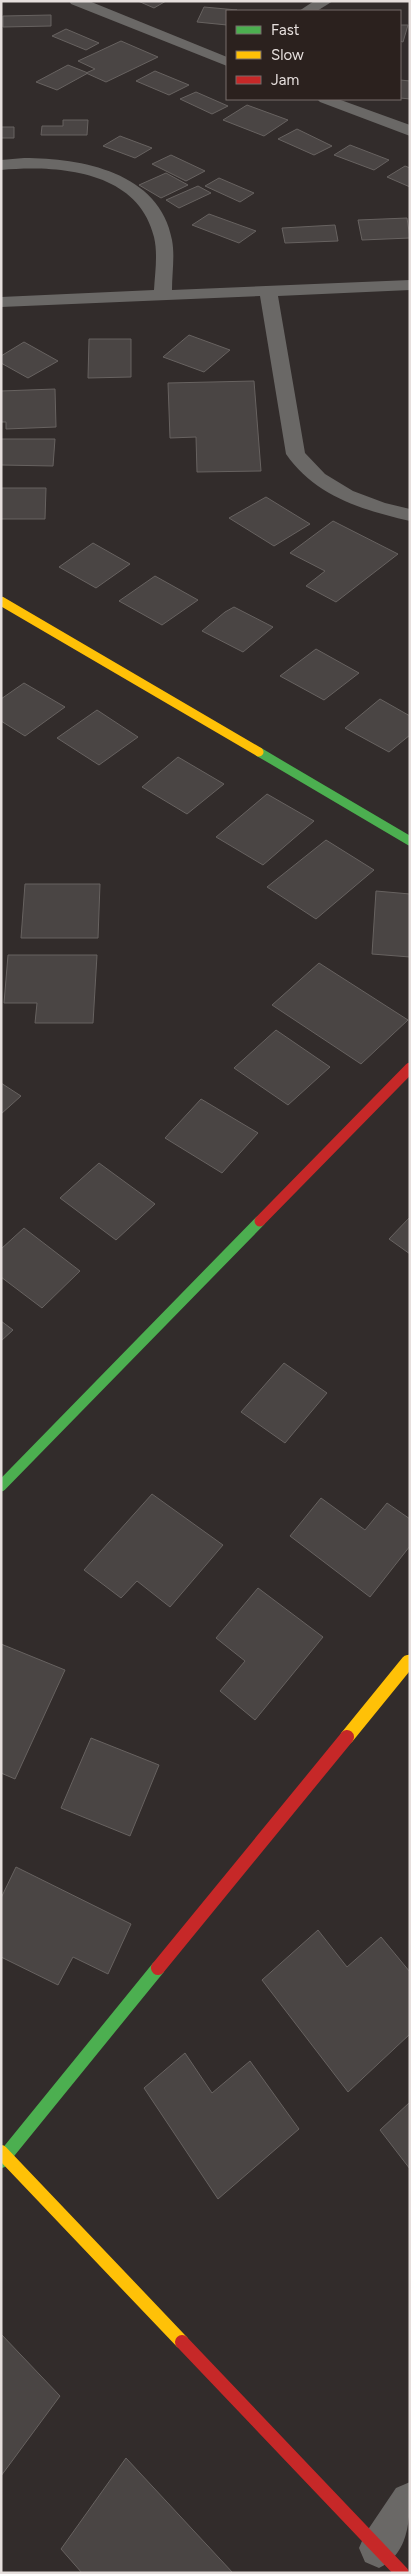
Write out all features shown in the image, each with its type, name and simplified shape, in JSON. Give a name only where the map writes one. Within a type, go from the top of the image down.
[{"type":"street","points":[[76,1],[223,57]]},
{"type":"street","points":[[308,10],[326,1]]},
{"type":"street","points":[[328,100],[410,131]]},
{"type":"street","points":[[1,165],[52,162],[91,168],[118,181],[137,195],[152,211],[163,235],[163,295]]},
{"type":"street","points":[[1,302],[410,285]]},
{"type":"street","points":[[268,291],[296,454],[305,468],[328,486],[358,499],[410,515]]},
{"type":"street","points":[[1,601],[410,840]]},
{"type":"street","points":[[1,1486],[410,1068]]},
{"type":"street","points":[[410,1660],[2,2156],[391,2560],[410,2502]]},
{"type":"building","points":[[138,1],[166,1],[154,8]]},
{"type":"building","points":[[204,7],[237,10],[226,10],[226,25],[197,22]]},
{"type":"building","points":[[51,15],[51,26],[3,27],[3,16]]},
{"type":"building","points":[[401,25],[408,25],[403,42],[401,41]]},
{"type":"building","points":[[66,29],[99,43],[86,50],[52,36]]},
{"type":"building","points":[[121,41],[158,57],[106,82],[86,73],[95,69],[78,61]]},
{"type":"building","points":[[68,65],[88,73],[57,90],[36,82]]},
{"type":"building","points":[[155,71],[189,85],[169,95],[136,81]]},
{"type":"building","points":[[401,80],[410,81],[410,99],[401,98]]},
{"type":"building","points":[[196,92],[228,106],[212,114],[180,99]]},
{"type":"building","points":[[247,105],[288,120],[264,136],[223,120]]},
{"type":"building","points":[[63,120],[88,120],[87,135],[41,135],[42,126],[63,126]]},
{"type":"building","points":[[1,127],[14,127],[14,138],[1,138]]},
{"type":"building","points":[[297,129],[332,146],[314,155],[278,139]]},
{"type":"building","points":[[120,136],[152,148],[135,158],[103,146]]},
{"type":"building","points":[[350,145],[389,160],[374,170],[334,155]]},
{"type":"building","points":[[171,155],[205,171],[186,181],[152,164]]},
{"type":"building","points":[[405,166],[410,168],[410,187],[387,177]]},
{"type":"building","points":[[166,173],[188,185],[161,198],[139,185]]},
{"type":"building","points":[[219,178],[254,193],[240,202],[205,186]]},
{"type":"building","points":[[198,186],[211,193],[179,208],[166,200]]},
{"type":"building","points":[[209,214],[256,231],[239,243],[192,225]]},
{"type":"building","points":[[407,218],[410,238],[362,240],[358,220]]},
{"type":"building","points":[[335,225],[338,241],[285,243],[282,228]]},
{"type":"building","points":[[189,335],[230,350],[204,372],[163,357]]},
{"type":"building","points":[[89,339],[131,339],[131,377],[88,378]]},
{"type":"building","points":[[24,342],[58,361],[28,378],[1,363],[1,356]]},
{"type":"building","points":[[254,381],[261,471],[197,472],[196,437],[170,438],[168,383]]},
{"type":"building","points":[[55,389],[56,427],[6,429],[6,422],[1,422],[1,391]]},
{"type":"building","points":[[1,439],[55,439],[53,466],[1,465]]},
{"type":"building","points":[[1,488],[46,488],[45,519],[1,519]]},
{"type":"building","points":[[266,497],[310,524],[274,546],[229,518]]},
{"type":"building","points":[[333,521],[398,554],[336,602],[306,586],[325,571],[290,553]]},
{"type":"building","points":[[93,543],[130,564],[96,588],[59,567]]},
{"type":"building","points":[[155,576],[198,600],[162,625],[119,601]]},
{"type":"building","points":[[234,607],[273,627],[243,652],[202,631]]},
{"type":"building","points":[[316,649],[359,673],[324,700],[280,676]]},
{"type":"building","points":[[24,683],[65,707],[25,736],[1,721],[1,699]]},
{"type":"building","points":[[380,699],[410,716],[410,735],[389,752],[345,728]]},
{"type":"building","points":[[97,710],[138,737],[99,765],[57,738]]},
{"type":"building","points":[[178,757],[224,784],[187,814],[142,787]]},
{"type":"building","points":[[267,794],[314,821],[263,865],[216,837]]},
{"type":"building","points":[[326,840],[374,870],[316,919],[267,887]]},
{"type":"building","points":[[25,884],[100,884],[98,938],[21,938]]},
{"type":"building","points":[[376,891],[410,894],[410,957],[372,954]]},
{"type":"building","points":[[8,955],[97,955],[93,1023],[35,1023],[37,1003],[4,1003]]},
{"type":"building","points":[[319,963],[408,1020],[361,1064],[272,1005]]},
{"type":"building","points":[[276,1030],[330,1067],[288,1105],[234,1068]]},
{"type":"building","points":[[1,1083],[21,1096],[1,1114]]},
{"type":"building","points":[[201,1099],[258,1133],[222,1173],[165,1138]]},
{"type":"building","points":[[99,1163],[155,1204],[116,1240],[60,1198]]},
{"type":"building","points":[[410,1217],[410,1254],[389,1239]]},
{"type":"building","points":[[24,1228],[80,1271],[42,1308],[1,1277],[1,1249]]},
{"type":"building","points":[[1,1321],[13,1330],[1,1341]]},
{"type":"building","points":[[284,1363],[327,1393],[285,1443],[241,1412]]},
{"type":"building","points":[[152,1494],[223,1545],[170,1607],[137,1581],[121,1598],[84,1570]]},
{"type":"building","points":[[321,1498],[365,1530],[387,1503],[410,1519],[410,1546],[370,1597],[290,1536]]},
{"type":"building","points":[[258,1588],[323,1637],[255,1720],[220,1691],[245,1661],[216,1638]]},
{"type":"building","points":[[1,1644],[65,1670],[15,1779],[1,1773]]},
{"type":"building","points":[[91,1738],[159,1765],[130,1836],[61,1808]]},
{"type":"building","points":[[16,1867],[131,1924],[108,1974],[73,1957],[58,1985],[1,1957],[1,1898]]},
{"type":"building","points":[[318,1930],[347,1967],[381,1937],[410,1972],[410,2034],[348,2092],[262,1980]]},
{"type":"building","points":[[185,2053],[212,2093],[250,2061],[299,2129],[218,2199],[144,2088]]},
{"type":"building","points":[[410,2102],[410,2169],[380,2130]]},
{"type":"building","points":[[1,2334],[60,2396],[1,2476]]},
{"type":"building","points":[[126,2458],[233,2573],[82,2573],[61,2549]]},
{"type":"traffic: fast","points":[[259,752],[410,841]]},
{"type":"traffic: fast","points":[[1,1486],[260,1221]]},
{"type":"traffic: fast","points":[[1,2161],[158,1968]]},
{"type":"traffic: slow","points":[[1,601],[259,752]]},
{"type":"traffic: slow","points":[[347,1737],[410,1660]]},
{"type":"traffic: slow","points":[[1,2152],[182,2342]]},
{"type":"traffic: jam","points":[[260,1221],[410,1068]]},
{"type":"traffic: jam","points":[[158,1968],[347,1737]]},
{"type":"traffic: jam","points":[[182,2342],[402,2573]]}]
